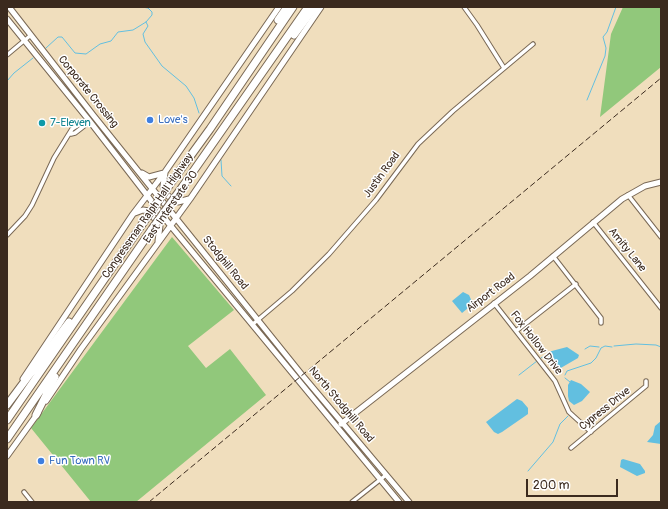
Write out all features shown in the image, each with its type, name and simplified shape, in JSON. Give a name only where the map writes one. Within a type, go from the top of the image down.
[{"type":"highway","points":[[230,101],[255,55],[287,7]]},
{"type":"highway","name":"Congressman Ralph Hall Highway","points":[[7,420],[173,180],[230,101],[293,7]]},
{"type":"highway","name":"Congressman Ralph Hall Highway","points":[[7,439],[107,293],[308,7]]},
{"type":"highway","points":[[227,123],[315,7]]},
{"type":"highway","points":[[7,405],[83,304],[107,275]]},
{"type":"highway","points":[[36,415],[51,384],[102,304],[107,293]]},
{"type":"main road","name":"Corporate Crossing","points":[[9,7],[152,189]]},
{"type":"main road","points":[[7,401],[60,326],[133,214],[165,172],[279,7]]},
{"type":"main road","name":"East Interstate 30","points":[[7,456],[190,199],[321,7]]},
{"type":"main road","name":"Corporate Crossing","points":[[7,19],[86,121],[148,195],[170,226]]},
{"type":"main road","points":[[138,171],[149,177],[165,172]]},
{"type":"main road","points":[[165,172],[163,186],[168,196],[178,202],[190,199]]},
{"type":"main road","name":"Airport Road","points":[[336,427],[494,303],[628,195],[644,186],[661,182]]},
{"type":"main road","name":"Stodghill Road","points":[[152,189],[258,320]]},
{"type":"main road","points":[[133,214],[146,210],[153,217],[160,229],[156,245]]},
{"type":"main road","name":"Stodghill Road","points":[[170,226],[253,324]]},
{"type":"main road","name":"North Stodghill Road","points":[[258,320],[409,502]]},
{"type":"main road","name":"North Stodghill Road","points":[[253,324],[399,502]]},
{"type":"street","points":[[464,7],[504,68]]},
{"type":"street","points":[[7,54],[31,35]]},
{"type":"street","name":"Justin Road","points":[[253,324],[310,274],[352,229],[418,144],[453,111],[533,44]]},
{"type":"street","points":[[7,235],[25,216],[32,205],[56,154],[71,134],[72,129],[81,122],[86,121]]},
{"type":"street","points":[[628,195],[661,237]]},
{"type":"street","name":"Amity Lane","points":[[593,222],[661,308]]},
{"type":"street","points":[[553,256],[602,318],[601,323]]},
{"type":"street","points":[[516,331],[576,284]]},
{"type":"street","name":"Fox Hollow Drive","points":[[494,303],[555,381],[569,412],[591,432]]},
{"type":"street","name":"Cypress Drive","points":[[571,448],[646,386],[646,381]]},
{"type":"street","points":[[352,502],[386,475]]},
{"type":"street","points":[[24,492],[32,502]]},
{"type":"green space","points":[[623,7],[661,7],[661,67],[600,117],[611,34]]},
{"type":"green space","points":[[172,237],[234,310],[188,346],[206,368],[230,349],[266,395],[136,502],[91,502],[31,428]]},
{"type":"water","points":[[463,292],[469,295],[473,304],[462,313],[452,301]]},
{"type":"water","points":[[567,347],[579,355],[578,358],[559,369],[556,369],[546,356],[548,352]]},
{"type":"water","points":[[571,380],[581,384],[590,392],[582,401],[574,405],[569,401],[568,396],[568,385]]},
{"type":"water","points":[[517,399],[522,401],[528,408],[528,414],[502,432],[498,434],[494,432],[486,422]]},
{"type":"water","points":[[661,421],[661,444],[647,442],[653,435],[655,426]]},
{"type":"water","points":[[623,459],[640,464],[645,473],[637,476],[620,467],[621,460]]},
{"type":"waterway","points":[[46,48],[58,37],[62,37],[75,53],[86,54],[100,44],[111,41],[118,32],[133,30],[146,22],[152,15],[152,12],[148,8],[142,7]]},
{"type":"waterway","points":[[587,100],[605,56],[606,48],[603,37],[607,32],[616,7]]},
{"type":"waterway","points":[[146,22],[148,26],[143,34],[145,42],[162,66],[186,86],[194,98],[199,113]]},
{"type":"waterway","points":[[7,81],[14,73],[33,58]]},
{"type":"waterway","points":[[221,160],[222,176],[231,186]]},
{"type":"waterway","points":[[614,346],[636,344],[656,345],[661,347]]},
{"type":"waterway","points":[[585,349],[590,346],[599,347]]},
{"type":"waterway","points":[[565,375],[567,371],[591,363],[596,358],[601,348],[605,346],[612,347]]},
{"type":"waterway","points":[[541,358],[546,355]]},
{"type":"waterway","points":[[519,375],[537,361]]},
{"type":"waterway","points":[[565,378],[570,382]]},
{"type":"waterway","points":[[528,471],[553,442],[560,424],[568,416]]},
{"type":"railway","points":[[149,502],[661,78]]},
{"type":"place","name":"Love's","points":[[150,120]]},
{"type":"place","name":"7-Eleven","points":[[42,123]]},
{"type":"place","name":"Fun Town RV","points":[[41,461]]}]
